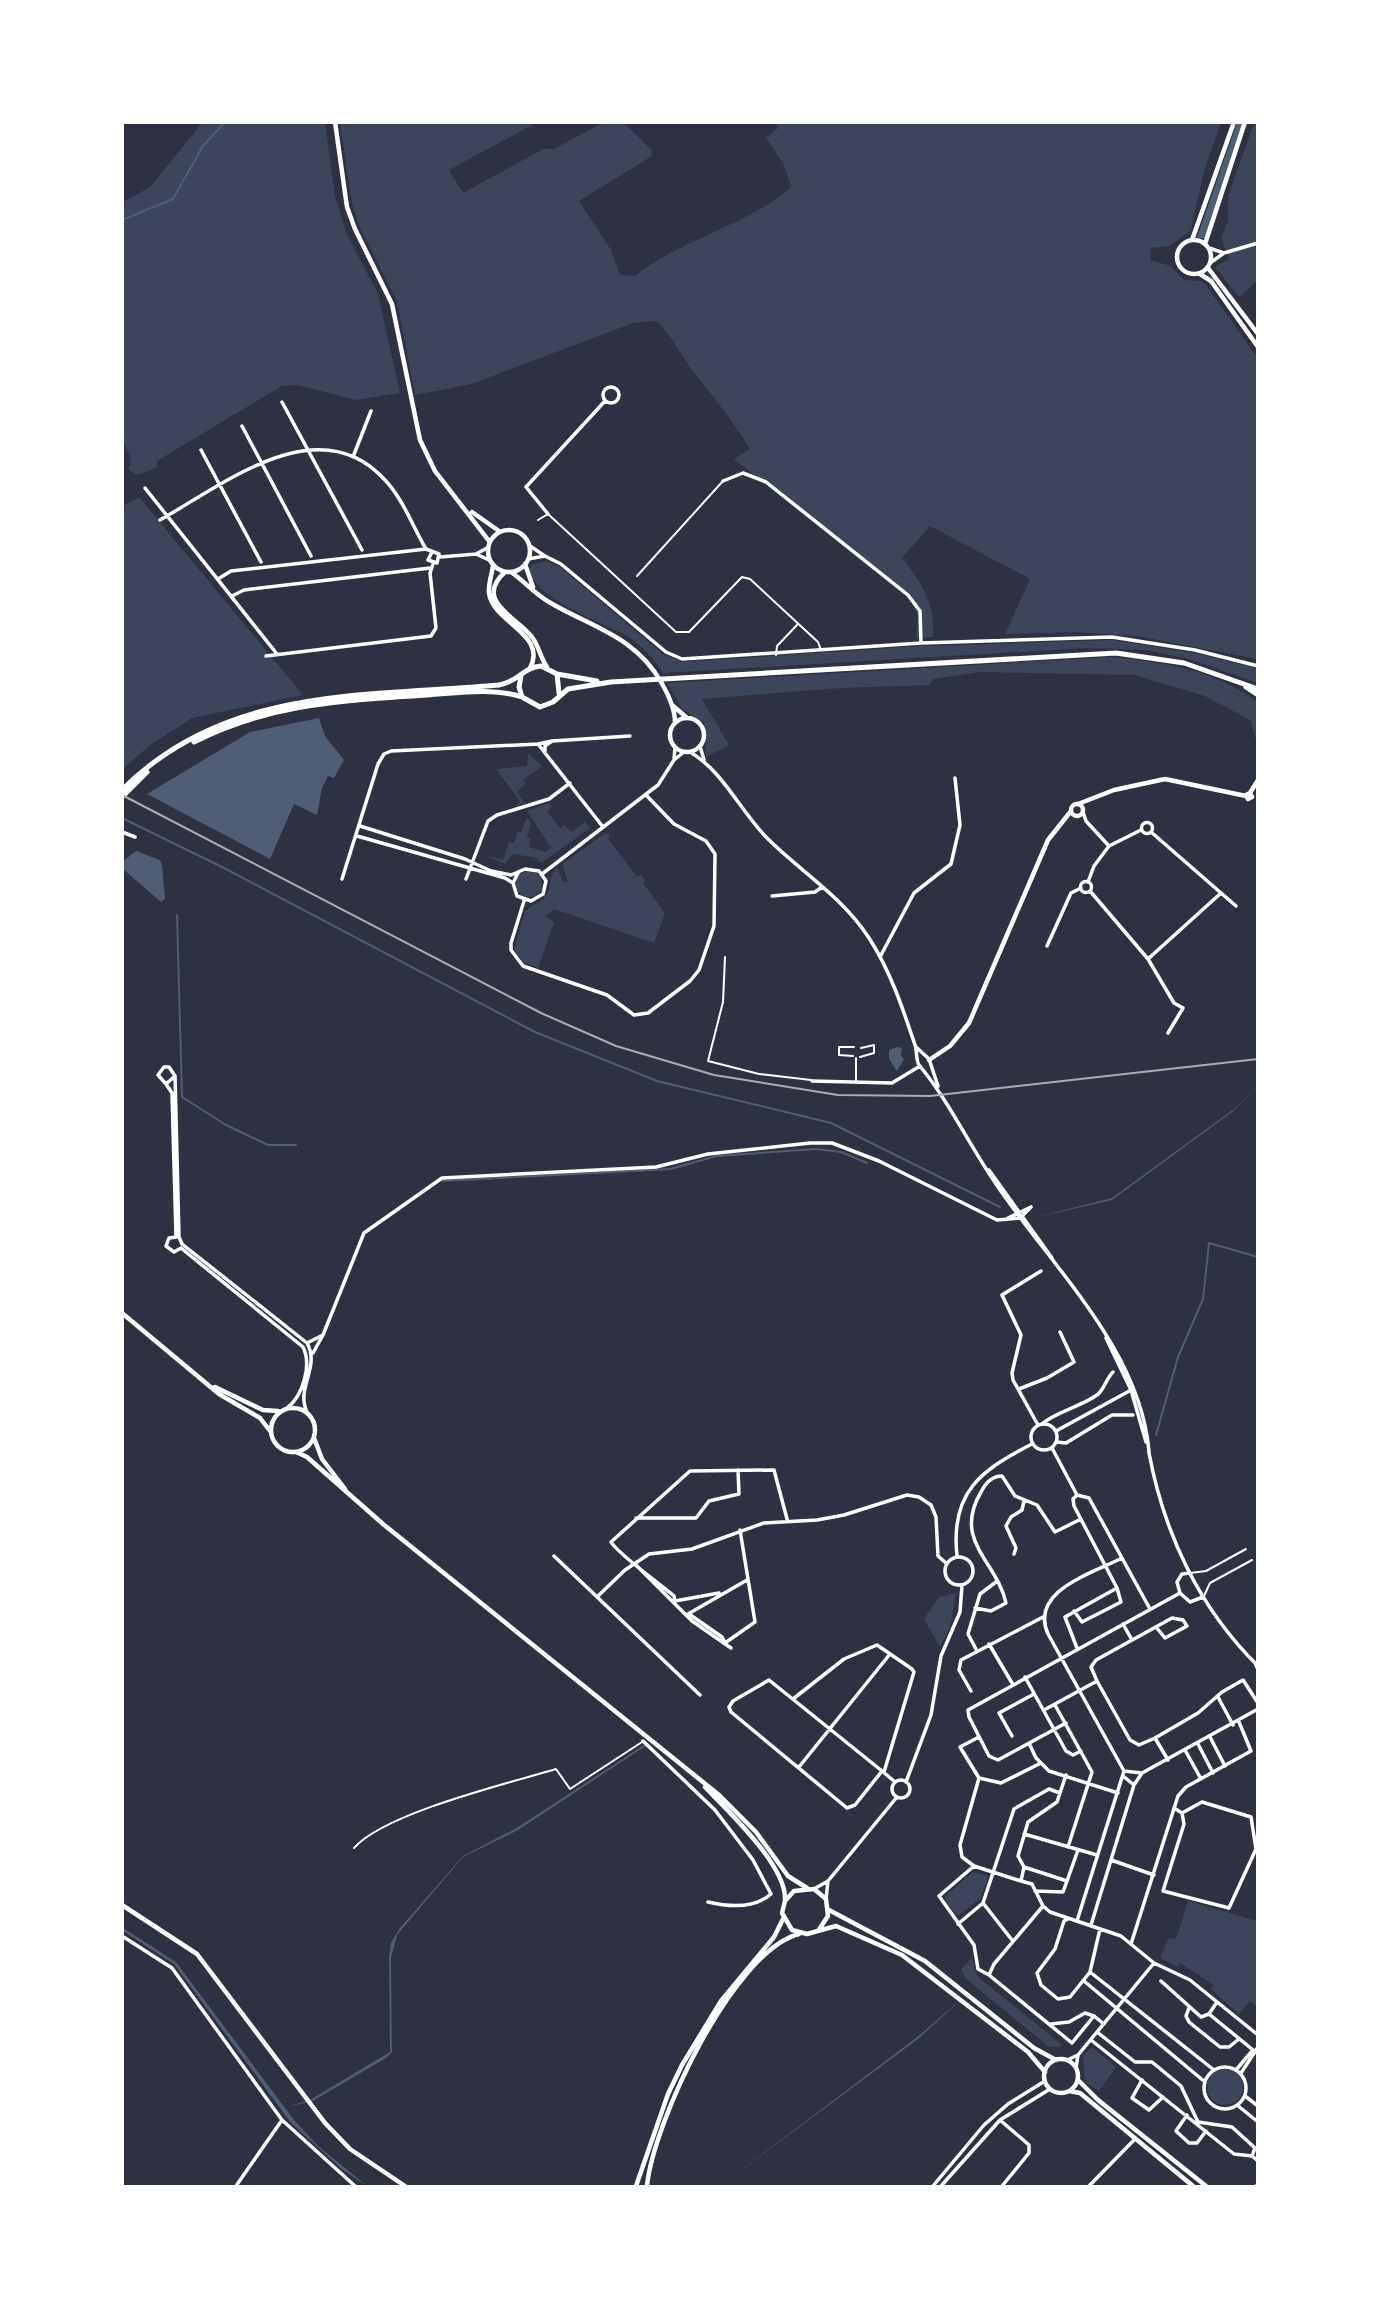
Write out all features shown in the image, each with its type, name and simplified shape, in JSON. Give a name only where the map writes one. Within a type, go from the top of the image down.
[{"type":"main road","points":[[335,122],[347,206],[355,229],[392,304],[420,440],[435,471],[466,507],[489,541]]},
{"type":"main road","points":[[1234,122],[1192,240],[1178,250],[1177,262],[1183,271],[1200,274],[1211,281],[1258,347]]},
{"type":"main road","points":[[1245,122],[1207,246],[1209,265],[1258,334]]},
{"type":"main road","points":[[1192,240],[1207,246]]},
{"type":"main road","points":[[1200,274],[1209,265]]},
{"type":"main road","points":[[466,507],[499,531],[518,531],[530,546],[525,564],[508,572],[495,583],[495,599],[506,614],[533,638],[547,667],[557,674],[611,682]]},
{"type":"main road","points":[[499,531],[489,541],[487,548],[489,560],[494,566],[508,572],[537,594],[638,650],[653,668],[672,704],[675,722],[669,735],[675,747],[687,752],[700,746],[704,736],[701,725],[686,717],[672,704]]},
{"type":"main road","points":[[525,564],[528,581],[537,594]]},
{"type":"main road","points":[[122,797],[133,783],[186,742],[230,720],[273,706],[308,700],[512,683],[530,668],[534,656],[529,640],[505,620],[492,604],[489,591],[494,566]]},
{"type":"main road","points":[[522,676],[519,687],[522,697],[527,703],[540,707],[568,688],[611,682],[1103,653],[1184,663],[1258,689]]},
{"type":"main road","points":[[530,668],[547,667]]},
{"type":"main road","points":[[557,674],[560,685],[558,696]]},
{"type":"main road","points":[[1240,683],[1258,695]]},
{"type":"main road","points":[[122,790],[187,745],[232,724],[273,710],[349,700],[479,692],[522,697]]},
{"type":"main road","points":[[675,722],[686,717]]},
{"type":"main road","points":[[923,1063],[950,1046],[970,1023],[1048,840],[1078,804],[1091,798],[1165,779],[1249,796],[1258,780]]},
{"type":"main road","points":[[1058,827],[1083,811],[1091,798]]},
{"type":"main road","points":[[1078,804],[1083,811]]},
{"type":"main road","points":[[1071,811],[1076,816]]},
{"type":"main road","points":[[925,1055],[934,1055]]},
{"type":"main road","points":[[122,1313],[210,1385],[260,1419],[278,1447],[307,1457],[691,1772],[742,1818],[788,1876],[825,1899],[829,1910],[827,1922],[818,1931]]},
{"type":"main road","points":[[210,1385],[263,1410],[300,1409],[308,1414],[314,1424],[314,1437],[322,1459],[349,1494]]},
{"type":"main road","points":[[270,1431],[272,1421],[285,1409]]},
{"type":"main road","points":[[296,1452],[307,1447],[314,1437]]},
{"type":"main road","points":[[636,2186],[668,2094],[682,2065],[721,2001],[774,1937],[783,1918],[785,1893],[770,1862],[691,1772]]},
{"type":"main road","points":[[785,1901],[794,1891],[810,1889]]},
{"type":"main road","points":[[122,1905],[197,1954],[325,2123],[351,2149],[405,2186]]},
{"type":"main road","points":[[829,1910],[925,1961],[1034,2048],[1056,2060],[1067,2060],[1076,2068],[1078,2080],[1098,2100],[1206,2186]]},
{"type":"main road","points":[[783,1918],[788,1927],[802,1934]]},
{"type":"main road","points":[[647,2186],[672,2097],[706,2033],[745,1978],[766,1956],[788,1939],[836,1926],[902,1955],[1028,2052],[1045,2072],[1045,2081],[1050,2089],[1059,2093],[1080,2093],[1193,2186]]},
{"type":"main road","points":[[1045,2072],[1056,2060]]},
{"type":"main road","points":[[1069,2091],[1078,2080]]},
{"type":"street","points":[[1209,265],[1224,253],[1258,243]]},
{"type":"street","points":[[1207,246],[1224,253]]},
{"type":"street","points":[[548,514],[526,487],[605,401],[605,390],[617,389],[617,401],[605,401]]},
{"type":"street","points":[[282,402],[362,550]]},
{"type":"street","points":[[353,457],[370,411]]},
{"type":"street","points":[[242,426],[311,556]]},
{"type":"street","points":[[160,520],[278,456],[307,449],[330,450],[353,457],[386,480],[426,549]]},
{"type":"street","points":[[201,450],[261,562]]},
{"type":"street","points":[[723,481],[743,473],[766,482],[908,594],[920,611],[921,643]]},
{"type":"street","points":[[145,488],[277,654]]},
{"type":"street","points":[[530,546],[561,564],[675,657],[693,660],[921,643],[1112,637],[1195,650],[1258,666]]},
{"type":"street","points":[[232,596],[244,590],[432,566],[440,558],[477,554],[487,548]]},
{"type":"street","points":[[218,579],[231,571],[426,549],[437,553],[440,558]]},
{"type":"street","points":[[266,656],[431,636],[436,628],[432,566],[428,558],[432,552]]},
{"type":"street","points":[[477,554],[489,560]]},
{"type":"street","points":[[528,559],[545,556]]},
{"type":"street","points":[[342,879],[378,764],[384,754],[460,746],[538,744],[630,736]]},
{"type":"street","points":[[545,751],[552,741]]},
{"type":"street","points":[[538,744],[603,827]]},
{"type":"street","points":[[700,746],[705,762]]},
{"type":"street","points":[[674,760],[675,747]]},
{"type":"street","points":[[542,874],[658,785],[674,760],[687,752],[705,762],[768,839],[848,910],[880,957],[923,1063],[981,1160],[1121,1358],[1144,1419],[1162,1508],[1190,1573],[1230,1635],[1257,1667]]},
{"type":"street","points":[[880,957],[914,893],[951,864],[960,825],[955,778]]},
{"type":"street","points":[[466,878],[488,821],[497,815],[547,799],[569,783]]},
{"type":"street","points":[[524,901],[511,943],[515,956],[523,966],[607,995],[634,1016],[649,1013],[690,981],[699,970],[714,926],[715,854],[706,841],[674,824],[646,795]]},
{"type":"street","points":[[1249,796],[1258,800]]},
{"type":"street","points":[[1083,811],[1086,821]]},
{"type":"street","points":[[1076,816],[1086,821],[1109,846]]},
{"type":"street","points":[[1088,882],[1094,866],[1109,846],[1141,830],[1148,823],[1152,826],[1151,832]]},
{"type":"street","points":[[357,836],[505,878],[513,883],[517,896],[524,901],[537,900],[543,894],[546,884],[542,874],[530,868],[505,874],[360,825]]},
{"type":"street","points":[[1141,830],[1145,834],[1151,832]]},
{"type":"street","points":[[122,832],[135,837]]},
{"type":"street","points":[[1151,832],[1236,906]]},
{"type":"street","points":[[513,883],[518,873]]},
{"type":"street","points":[[1047,946],[1071,893],[1081,888],[1083,882],[1088,882]]},
{"type":"street","points":[[1088,882],[1092,886],[1090,891]]},
{"type":"street","points":[[772,896],[816,892],[822,887]]},
{"type":"street","points":[[1081,888],[1084,892],[1090,891]]},
{"type":"street","points":[[1090,891],[1148,959],[1174,1003],[1183,1008],[1168,1033]]},
{"type":"street","points":[[1148,959],[1221,893]]},
{"type":"street","points":[[812,1081],[892,1083],[923,1063],[925,1055],[916,1047]]},
{"type":"street","points":[[177,1237],[176,1076],[172,1069],[164,1068],[158,1075],[172,1093],[177,1237],[181,1246],[305,1345],[310,1356],[302,1398],[308,1414]]},
{"type":"street","points":[[166,1084],[176,1076]]},
{"type":"street","points":[[285,1409],[295,1402],[310,1356],[323,1335],[364,1233],[442,1178],[656,1167],[708,1154],[832,1143],[878,1161],[997,1220],[1007,1220],[1022,1217],[1031,1207],[1017,1211],[1007,1220]]},
{"type":"street","points":[[177,1237],[169,1238],[166,1246],[174,1252],[181,1246]]},
{"type":"street","points":[[1041,1271],[1002,1295],[1020,1330],[1012,1373],[1041,1424],[1056,1431]]},
{"type":"street","points":[[1019,1389],[1047,1378],[1074,1362],[1060,1332]]},
{"type":"street","points":[[305,1345],[323,1335]]},
{"type":"street","points":[[1056,1431],[1057,1442],[1052,1448],[1041,1450],[1032,1444],[1031,1435],[1041,1424],[1098,1394],[1113,1372]]},
{"type":"street","points":[[1056,1431],[1133,1389]]},
{"type":"street","points":[[1057,1442],[1066,1443],[1112,1415],[1133,1415]]},
{"type":"street","points":[[957,1556],[956,1531],[972,1483],[987,1469],[1032,1444]]},
{"type":"street","points":[[1052,1448],[1077,1495],[1089,1498],[1150,1609]]},
{"type":"street","points":[[636,1518],[695,1518],[709,1502],[739,1494],[738,1470]]},
{"type":"street","points":[[731,1648],[718,1642],[611,1542],[690,1471],[774,1470],[787,1520]]},
{"type":"street","points":[[975,1608],[991,1611],[1006,1603],[984,1561],[971,1528],[982,1490],[996,1476],[1002,1476],[1015,1496],[1037,1505],[1055,1532],[1081,1519]]},
{"type":"street","points":[[597,1597],[649,1554],[692,1549],[740,1530],[787,1520],[817,1520],[906,1495],[919,1497],[930,1505],[936,1517],[938,1556],[946,1563]]},
{"type":"street","points":[[1074,1611],[1082,1622],[1121,1602],[1117,1588],[1073,1502],[1077,1495]]},
{"type":"street","points":[[1014,1554],[1016,1548],[1007,1531],[1006,1522],[1022,1510],[1024,1501]]},
{"type":"street","points":[[724,1643],[755,1622],[740,1530]]},
{"type":"street","points":[[554,1556],[700,1695]]},
{"type":"street","points":[[957,1556],[968,1559],[973,1567],[971,1579],[962,1585],[948,1580],[944,1571],[946,1563],[957,1556]]},
{"type":"street","points":[[971,1691],[959,1664],[989,1644],[1043,1617],[1051,1597],[1122,1558]]},
{"type":"street","points":[[973,1567],[984,1561]]},
{"type":"street","points":[[1190,1573],[1182,1574],[1177,1582],[1180,1593],[1190,1602],[1203,1597]]},
{"type":"street","points":[[688,1614],[747,1580]]},
{"type":"street","points":[[977,1651],[968,1634],[975,1608],[982,1590],[996,1582]]},
{"type":"street","points":[[897,1797],[904,1797],[909,1793],[905,1782],[931,1715],[939,1665],[960,1612],[962,1585]]},
{"type":"street","points":[[1077,1648],[1063,1620],[1074,1611],[1117,1588]]},
{"type":"street","points":[[675,1601],[721,1593]]},
{"type":"street","points":[[1066,1723],[998,1760],[989,1756],[968,1710],[1180,1593]]},
{"type":"street","points":[[1043,1617],[1060,1657],[1124,1773],[1134,1785]]},
{"type":"street","points":[[1156,1627],[1165,1638],[1187,1626],[1183,1620],[1176,1618],[1156,1627],[1132,1640],[1093,1663],[1092,1671],[1130,1740],[1139,1745],[1155,1738],[1198,1713],[1245,1680],[1258,1703]]},
{"type":"street","points":[[1123,1624],[1132,1640]]},
{"type":"street","points":[[989,1644],[1012,1684]]},
{"type":"street","points":[[793,1699],[844,1659],[877,1645],[890,1654],[914,1672],[883,1771],[855,1805],[847,1808],[731,1712],[729,1707],[733,1701],[769,1680],[883,1771],[895,1782],[905,1782]]},
{"type":"street","points":[[798,1768],[890,1654]]},
{"type":"street","points":[[1025,1677],[1070,1753],[1081,1751]]},
{"type":"street","points":[[1044,1710],[1097,1681]]},
{"type":"street","points":[[1012,1735],[999,1713],[1034,1693]]},
{"type":"street","points":[[1218,1697],[1233,1725]]},
{"type":"street","points":[[1055,1704],[1092,1772],[1068,1847]]},
{"type":"street","points":[[1124,1773],[1142,1773],[1258,1709]]},
{"type":"street","points":[[1131,1944],[1178,1796],[1186,1787],[1251,1751],[1238,1722]]},
{"type":"street","points":[[979,1737],[960,1747],[979,1778],[1001,1783],[1041,1763]]},
{"type":"street","points":[[1210,1737],[1225,1766]]},
{"type":"street","points":[[1155,1738],[1168,1760]]},
{"type":"street","points":[[643,1741],[715,1810],[747,1851],[771,1894],[756,1902],[732,1907],[708,1902]]},
{"type":"street","points":[[1029,1743],[1049,1771],[1118,1793]]},
{"type":"street","points":[[1198,1744],[1213,1773]]},
{"type":"street","points":[[1185,1750],[1201,1779]]},
{"type":"street","points":[[1077,1921],[1124,1773]]},
{"type":"street","points":[[1091,1925],[1134,1785],[1142,1773]]},
{"type":"street","points":[[1021,1881],[1024,1867],[1018,1856],[1028,1822],[1056,1802],[1066,1775]]},
{"type":"street","points":[[979,1778],[960,1845],[962,1857],[974,1866],[993,1874],[1032,1884],[1043,1906],[1070,1919],[1100,1928],[1131,1944],[1154,1963],[1191,1980],[1258,2035]]},
{"type":"street","points":[[895,1782],[892,1790],[897,1797]]},
{"type":"street","points":[[958,1924],[983,1903],[1014,1809],[1049,1789],[1060,1793]]},
{"type":"street","points":[[810,1889],[828,1881],[897,1797]]},
{"type":"street","points":[[1174,1808],[1182,1813],[1184,1824],[1163,1891],[1225,1908],[1232,1904],[1256,1849],[1251,1817],[1202,1802],[1182,1813]]},
{"type":"street","points":[[1024,1834],[1097,1855]]},
{"type":"street","points":[[1035,1891],[1063,1892],[1078,1850]]},
{"type":"street","points":[[1111,1860],[1154,1875]]},
{"type":"street","points":[[974,1866],[939,1896],[974,1945],[978,1969],[1072,2043],[1094,2016]]},
{"type":"street","points":[[1024,1867],[1067,1881]]},
{"type":"street","points":[[825,1899],[828,1881]]},
{"type":"street","points":[[983,1903],[1013,1940]]},
{"type":"street","points":[[989,1975],[1013,1940],[1043,1906]]},
{"type":"street","points":[[1070,1919],[1063,1921],[1055,1949],[1040,1967],[1038,1980],[1058,1999],[1065,1999],[1090,1972],[1100,1928]]},
{"type":"street","points":[[122,1936],[172,1969],[282,2120],[355,2186]]},
{"type":"street","points":[[1067,2060],[1078,2055],[1154,1963]]},
{"type":"street","points":[[1090,1972],[1214,2070]]},
{"type":"street","points":[[1084,1981],[1205,2082]]},
{"type":"street","points":[[1161,1981],[1201,2017],[1209,2014],[1217,2002]]},
{"type":"street","points":[[1189,2008],[1186,2016],[1189,2022],[1220,2046],[1229,2048],[1239,2039]]},
{"type":"street","points":[[1050,2024],[1069,2022],[1085,2013],[1104,2024]]},
{"type":"street","points":[[1209,2014],[1256,2053]]},
{"type":"street","points":[[1097,2032],[1135,2062],[1152,2062],[1181,2086],[1198,2122]]},
{"type":"street","points":[[1091,2040],[1187,2115],[1208,2128],[1237,2156],[1252,2157],[1258,2161]]},
{"type":"street","points":[[1238,2072],[1256,2053],[1258,2047]]},
{"type":"street","points":[[1076,2068],[1078,2055]]},
{"type":"street","points":[[1227,2067],[1238,2072],[1246,2082],[1245,2096],[1237,2105],[1225,2109],[1212,2105],[1206,2097],[1205,2082],[1214,2070],[1227,2067]]},
{"type":"street","points":[[1142,2080],[1132,2098],[1149,2110],[1163,2096]]},
{"type":"street","points":[[933,2186],[984,2125],[1008,2104],[1045,2081]]},
{"type":"street","points":[[941,2186],[1000,2120],[1050,2089]]},
{"type":"street","points":[[1245,2096],[1258,2106]]},
{"type":"street","points":[[1237,2105],[1258,2122]]},
{"type":"street","points":[[1187,2115],[1176,2131],[1189,2143],[1197,2143],[1208,2128]]},
{"type":"street","points":[[236,2186],[282,2120]]},
{"type":"street","points":[[1000,2120],[1029,2145],[1029,2153],[1002,2186]]},
{"type":"street","points":[[1208,2128],[1232,2127],[1255,2147],[1252,2157]]},
{"type":"street","points":[[1089,2186],[1134,2140]]},
{"type":"lane","points":[[637,576],[723,481]]},
{"type":"lane","points":[[538,520],[548,514],[676,632],[689,632],[742,577],[750,579],[818,642],[821,651]]},
{"type":"lane","points":[[776,654],[777,646],[798,624]]},
{"type":"lane","points":[[724,957],[723,1002],[708,1061],[759,1074],[812,1081]]},
{"type":"lane","points":[[860,1057],[874,1053],[874,1045],[861,1048]]},
{"type":"lane","points":[[855,1047],[839,1047],[839,1055],[855,1057],[856,1082]]},
{"type":"lane","points":[[1190,1573],[1206,1571],[1246,1549]]},
{"type":"lane","points":[[1203,1597],[1210,1583],[1252,1560]]},
{"type":"lane","points":[[354,1848],[364,1836],[414,1813],[556,1769],[570,1789],[643,1741]]},
{"type":"shaded area","points":[[202,123],[325,123],[335,196],[346,232],[378,294],[400,393],[356,400],[298,385],[282,386],[157,461],[157,467],[137,475],[129,470],[131,458],[123,441],[123,202],[150,187]]},
{"type":"shaded area","points":[[340,123],[536,123],[449,170],[463,193],[543,149],[554,149],[602,123],[624,123],[651,149],[652,156],[579,201],[611,250],[620,275],[635,276],[672,252],[755,212],[791,187],[783,163],[766,138],[778,128],[774,123],[1221,123],[1204,171],[1191,230],[1170,246],[1151,248],[1150,260],[1171,266],[1184,280],[1201,281],[1206,285],[1257,357],[1257,659],[1137,636],[1075,632],[1005,634],[1030,579],[930,526],[902,558],[926,594],[932,614],[933,637],[916,638],[918,615],[910,600],[734,459],[750,449],[657,321],[633,323],[472,384],[415,395],[397,301],[359,226],[352,204]]},
{"type":"shaded area","points":[[1237,123],[1244,123],[1205,239],[1197,237]]},
{"type":"shaded area","points":[[1254,123],[1257,123],[1257,281],[1239,297],[1215,267],[1229,259],[1221,237],[1228,221],[1228,196]]},
{"type":"shaded area","points":[[139,497],[303,695],[192,718],[150,745],[123,769],[123,506]]},
{"type":"shaded area","points":[[547,561],[560,567],[664,655],[682,662],[921,646],[1112,640],[1194,653],[1257,668],[1257,683],[1189,659],[1146,650],[1087,648],[663,673],[648,654],[630,638],[569,608],[541,588],[533,577],[530,565]]},
{"type":"shaded area","points":[[1112,657],[1188,669],[1241,691],[1257,702],[1257,743],[1250,720],[1205,696],[1134,675],[980,672],[933,679],[930,685],[841,688],[702,699],[729,745],[706,757],[704,723],[682,709],[667,683]]},
{"type":"shaded area","points":[[319,718],[325,736],[344,760],[334,778],[328,776],[322,788],[317,815],[294,804],[270,859],[147,794],[250,732]]},
{"type":"shaded area","points":[[528,753],[542,766],[523,780],[525,784],[517,792],[525,803],[515,806],[520,801],[496,769],[527,766]]},
{"type":"shaded area","points":[[549,803],[552,807],[547,811],[560,828],[565,825],[571,832],[585,822],[590,828],[543,862],[537,861],[538,858],[513,854],[505,864],[483,855],[503,860],[509,842],[514,843],[527,817],[531,823],[527,837],[531,839],[529,847],[545,852],[551,848],[527,811]]},
{"type":"shaded area","points":[[605,833],[611,835],[608,838],[637,877],[641,875],[645,880],[643,883],[665,913],[654,943],[554,909],[546,916],[554,922],[538,968],[523,962],[514,949],[525,911],[545,897],[552,873],[557,867],[563,882],[568,882],[562,864]]},
{"type":"shaded area","points":[[136,851],[160,860],[165,899],[161,902],[123,869],[123,861]]},
{"type":"shaded area","points":[[529,871],[538,875],[542,884],[538,893],[529,897],[520,893],[516,884],[520,875]]},
{"type":"shaded area","points":[[902,1048],[901,1055],[904,1059],[897,1071],[889,1059],[889,1050]]},
{"type":"shaded area","points":[[1257,1087],[1232,1112],[1112,1200],[1033,1218],[1112,1198],[1234,1109]]},
{"type":"shaded area","points":[[956,1593],[950,1628],[940,1647],[924,1619],[939,1597]]},
{"type":"shaded area","points":[[644,1745],[653,1745],[644,1747],[518,1830],[463,1857],[397,1935],[391,1958],[392,2052],[311,2102],[289,2106],[310,2100],[390,2052],[391,1943],[400,1928],[463,1856],[515,1829]]},
{"type":"shaded area","points":[[973,1872],[988,1876],[981,1898],[958,1916],[945,1901],[945,1896]]},
{"type":"shaded area","points":[[1188,1901],[1257,1921],[1257,2007],[1250,2001],[1239,2014],[1211,1989],[1214,1985],[1180,1963],[1178,1967],[1160,1958],[1169,1938],[1176,1939]]},
{"type":"shaded area","points":[[123,1928],[176,1962],[294,2120],[318,2146],[367,2186],[343,2170],[291,2123],[174,1964],[123,1931]]},
{"type":"shaded area","points":[[972,1958],[977,1976],[1061,2044],[1060,2047],[1049,2047],[965,1978],[961,1969]]},
{"type":"shaded area","points":[[963,1998],[918,2039],[720,2186],[916,2038]]},
{"type":"shaded area","points":[[1092,2047],[1116,2067],[1099,2091],[1085,2082],[1083,2055]]},
{"type":"shaded area","points":[[1225,2069],[1237,2075],[1243,2087],[1237,2099],[1225,2105],[1213,2099],[1207,2087],[1213,2075]]},
{"type":"waterway","points":[[122,220],[173,199],[203,146],[225,122]]},
{"type":"waterway","points":[[122,818],[224,868],[535,1032],[657,1081],[831,1123],[1000,1207]]},
{"type":"waterway","points":[[177,915],[182,1097],[226,1125],[268,1145],[296,1145]]},
{"type":"waterway","points":[[441,1181],[670,1169],[717,1156],[816,1149],[841,1152],[867,1163]]},
{"type":"waterway","points":[[1156,1435],[1178,1357],[1203,1299],[1209,1243],[1258,1257]]},
{"type":"railway","points":[[122,795],[541,1013],[616,1046],[714,1075],[838,1095],[930,1096],[1258,1059]]}]
